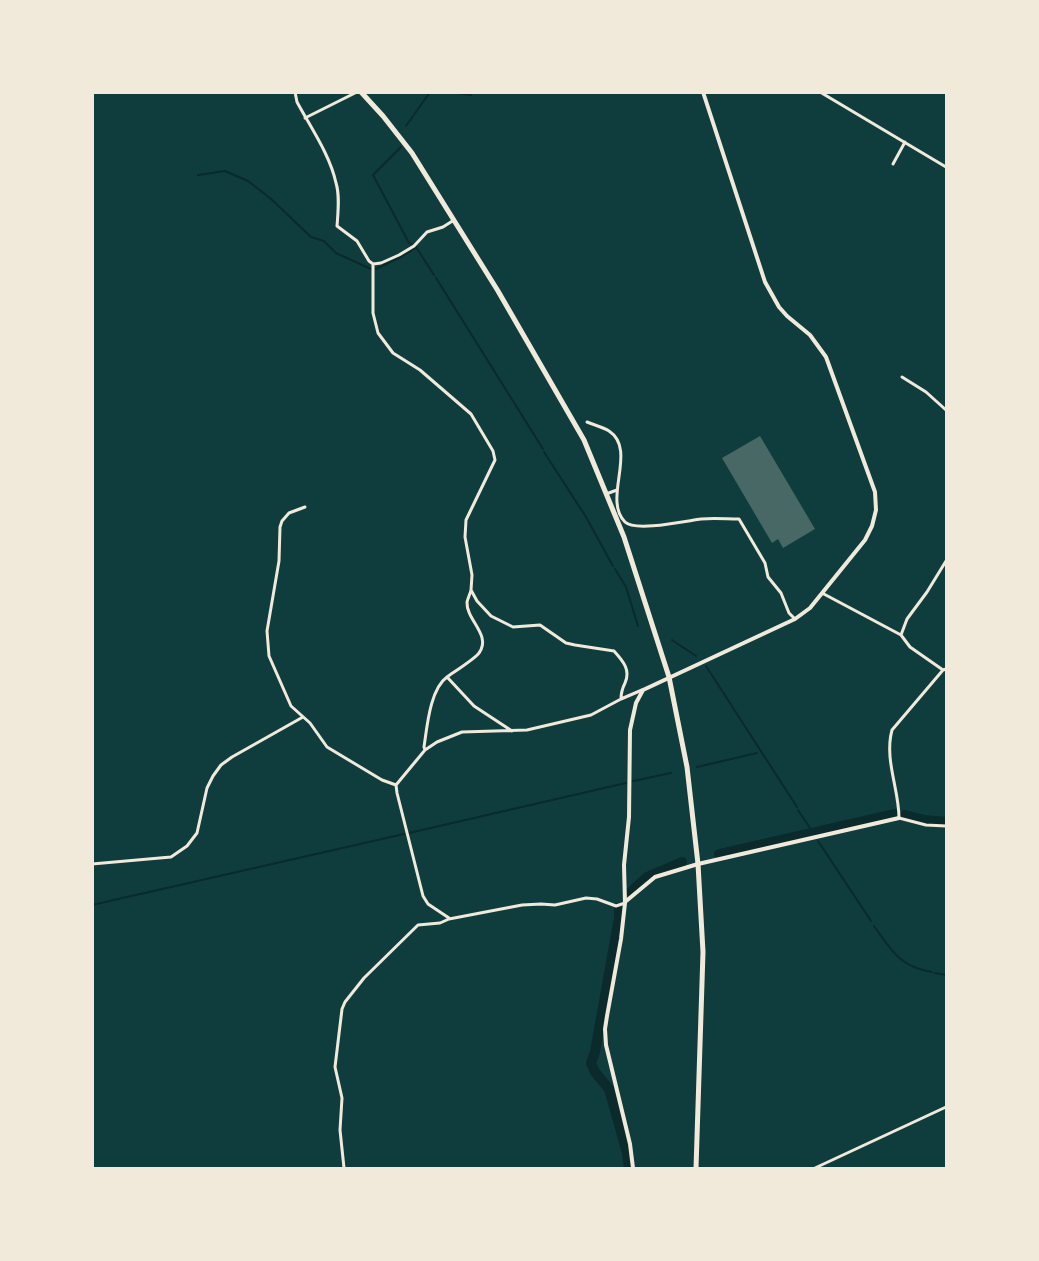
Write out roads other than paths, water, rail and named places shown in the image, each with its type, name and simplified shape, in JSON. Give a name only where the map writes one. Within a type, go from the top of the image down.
[{"type":"main road","points":[[359,92],[383,116],[412,153],[498,291],[584,440],[624,537],[668,677],[687,767],[698,864],[703,952],[696,1168]]},
{"type":"street","points":[[294,92],[297,102],[329,162],[337,184],[337,226],[357,241],[369,261],[374,264],[381,264],[414,246],[423,234],[443,227],[454,220]]},
{"type":"street","points":[[305,118],[359,92]]},
{"type":"street","points":[[396,785],[425,750],[437,742],[462,732],[527,730],[591,715],[621,699],[795,619],[810,608],[865,540],[872,526],[876,510],[875,492],[826,357],[810,335],[779,307],[765,282],[702,92]]},
{"type":"street","points":[[820,92],[946,167]]},
{"type":"street","points":[[893,164],[904,142]]},
{"type":"street","points":[[374,264],[373,313],[378,332],[392,353],[420,370],[471,414],[494,451],[495,460],[466,520],[465,537],[472,575],[471,590],[467,600],[468,609],[482,638],[482,646],[480,653],[476,657],[442,681],[431,705],[425,750]]},
{"type":"street","points":[[902,377],[926,392],[946,410]]},
{"type":"street","points":[[587,422],[609,431],[619,445],[621,453],[617,500],[622,517],[627,524],[655,526],[700,519],[739,519],[765,563],[768,577],[781,593],[788,613],[795,619]]},
{"type":"street","points":[[606,494],[618,490]]},
{"type":"street","points":[[305,507],[289,513],[282,521],[280,527],[279,561],[268,631],[269,656],[291,706],[310,723],[327,748],[382,780],[396,785]]},
{"type":"street","points":[[901,636],[907,619],[928,592],[946,561]]},
{"type":"street","points":[[471,590],[486,611],[513,627],[540,624],[575,646],[614,651],[623,661],[628,671],[620,693],[621,699]]},
{"type":"street","points":[[822,593],[901,636],[910,647],[945,670],[892,730],[888,743],[899,807],[899,818]]},
{"type":"street","points":[[447,677],[474,706],[512,731]]},
{"type":"street","points":[[633,1168],[630,1144],[606,1045],[605,1029],[621,939],[625,903],[624,865],[629,817],[630,730],[636,703],[643,690]]},
{"type":"street","points":[[92,864],[171,857],[187,846],[197,833],[207,788],[220,765],[303,718]]},
{"type":"street","points":[[396,785],[423,896],[428,904],[449,919]]},
{"type":"street","points":[[344,1168],[340,1130],[342,1098],[335,1068],[342,1009],[345,1002],[364,978],[418,925],[440,923],[449,919],[522,905],[555,905],[586,898],[597,899],[616,906],[625,903],[655,876],[698,864],[899,818],[926,825],[946,826]]},
{"type":"street","points":[[815,1168],[946,1107]]},
{"type":"waterway","points":[[406,126],[430,92]]},
{"type":"waterway","points":[[449,92],[471,95],[472,92]]},
{"type":"waterway","points":[[401,147],[373,175],[411,244]]},
{"type":"waterway","points":[[198,175],[225,171],[248,181],[270,198],[311,237],[324,241],[336,253],[371,269]]},
{"type":"waterway","points":[[416,247],[434,275]]},
{"type":"waterway","points":[[376,269],[417,247]]},
{"type":"waterway","points":[[436,278],[543,449]]},
{"type":"waterway","points":[[544,452],[586,517],[613,566]]},
{"type":"waterway","points":[[615,569],[626,587],[638,626]]},
{"type":"waterway","points":[[672,640],[696,656]]},
{"type":"waterway","points":[[706,666],[797,807]]},
{"type":"waterway","points":[[697,767],[757,753]]},
{"type":"waterway","points":[[633,781],[671,773]]},
{"type":"waterway","points":[[409,833],[626,783]]},
{"type":"waterway","points":[[798,810],[810,828]]},
{"type":"waterway","points":[[719,854],[894,814]]},
{"type":"waterway","points":[[905,815],[924,820],[946,822]]},
{"type":"waterway","points":[[92,905],[404,834]]},
{"type":"waterway","points":[[818,841],[871,921]]},
{"type":"waterway","points":[[631,892],[647,877],[682,862]]},
{"type":"waterway","points":[[619,908],[619,918],[595,1052],[591,1063],[595,1072],[609,1089],[627,1153],[629,1168]]},
{"type":"waterway","points":[[874,926],[892,950],[904,962],[921,970],[932,972]]},
{"type":"waterway","points":[[935,973],[946,975]]}]
